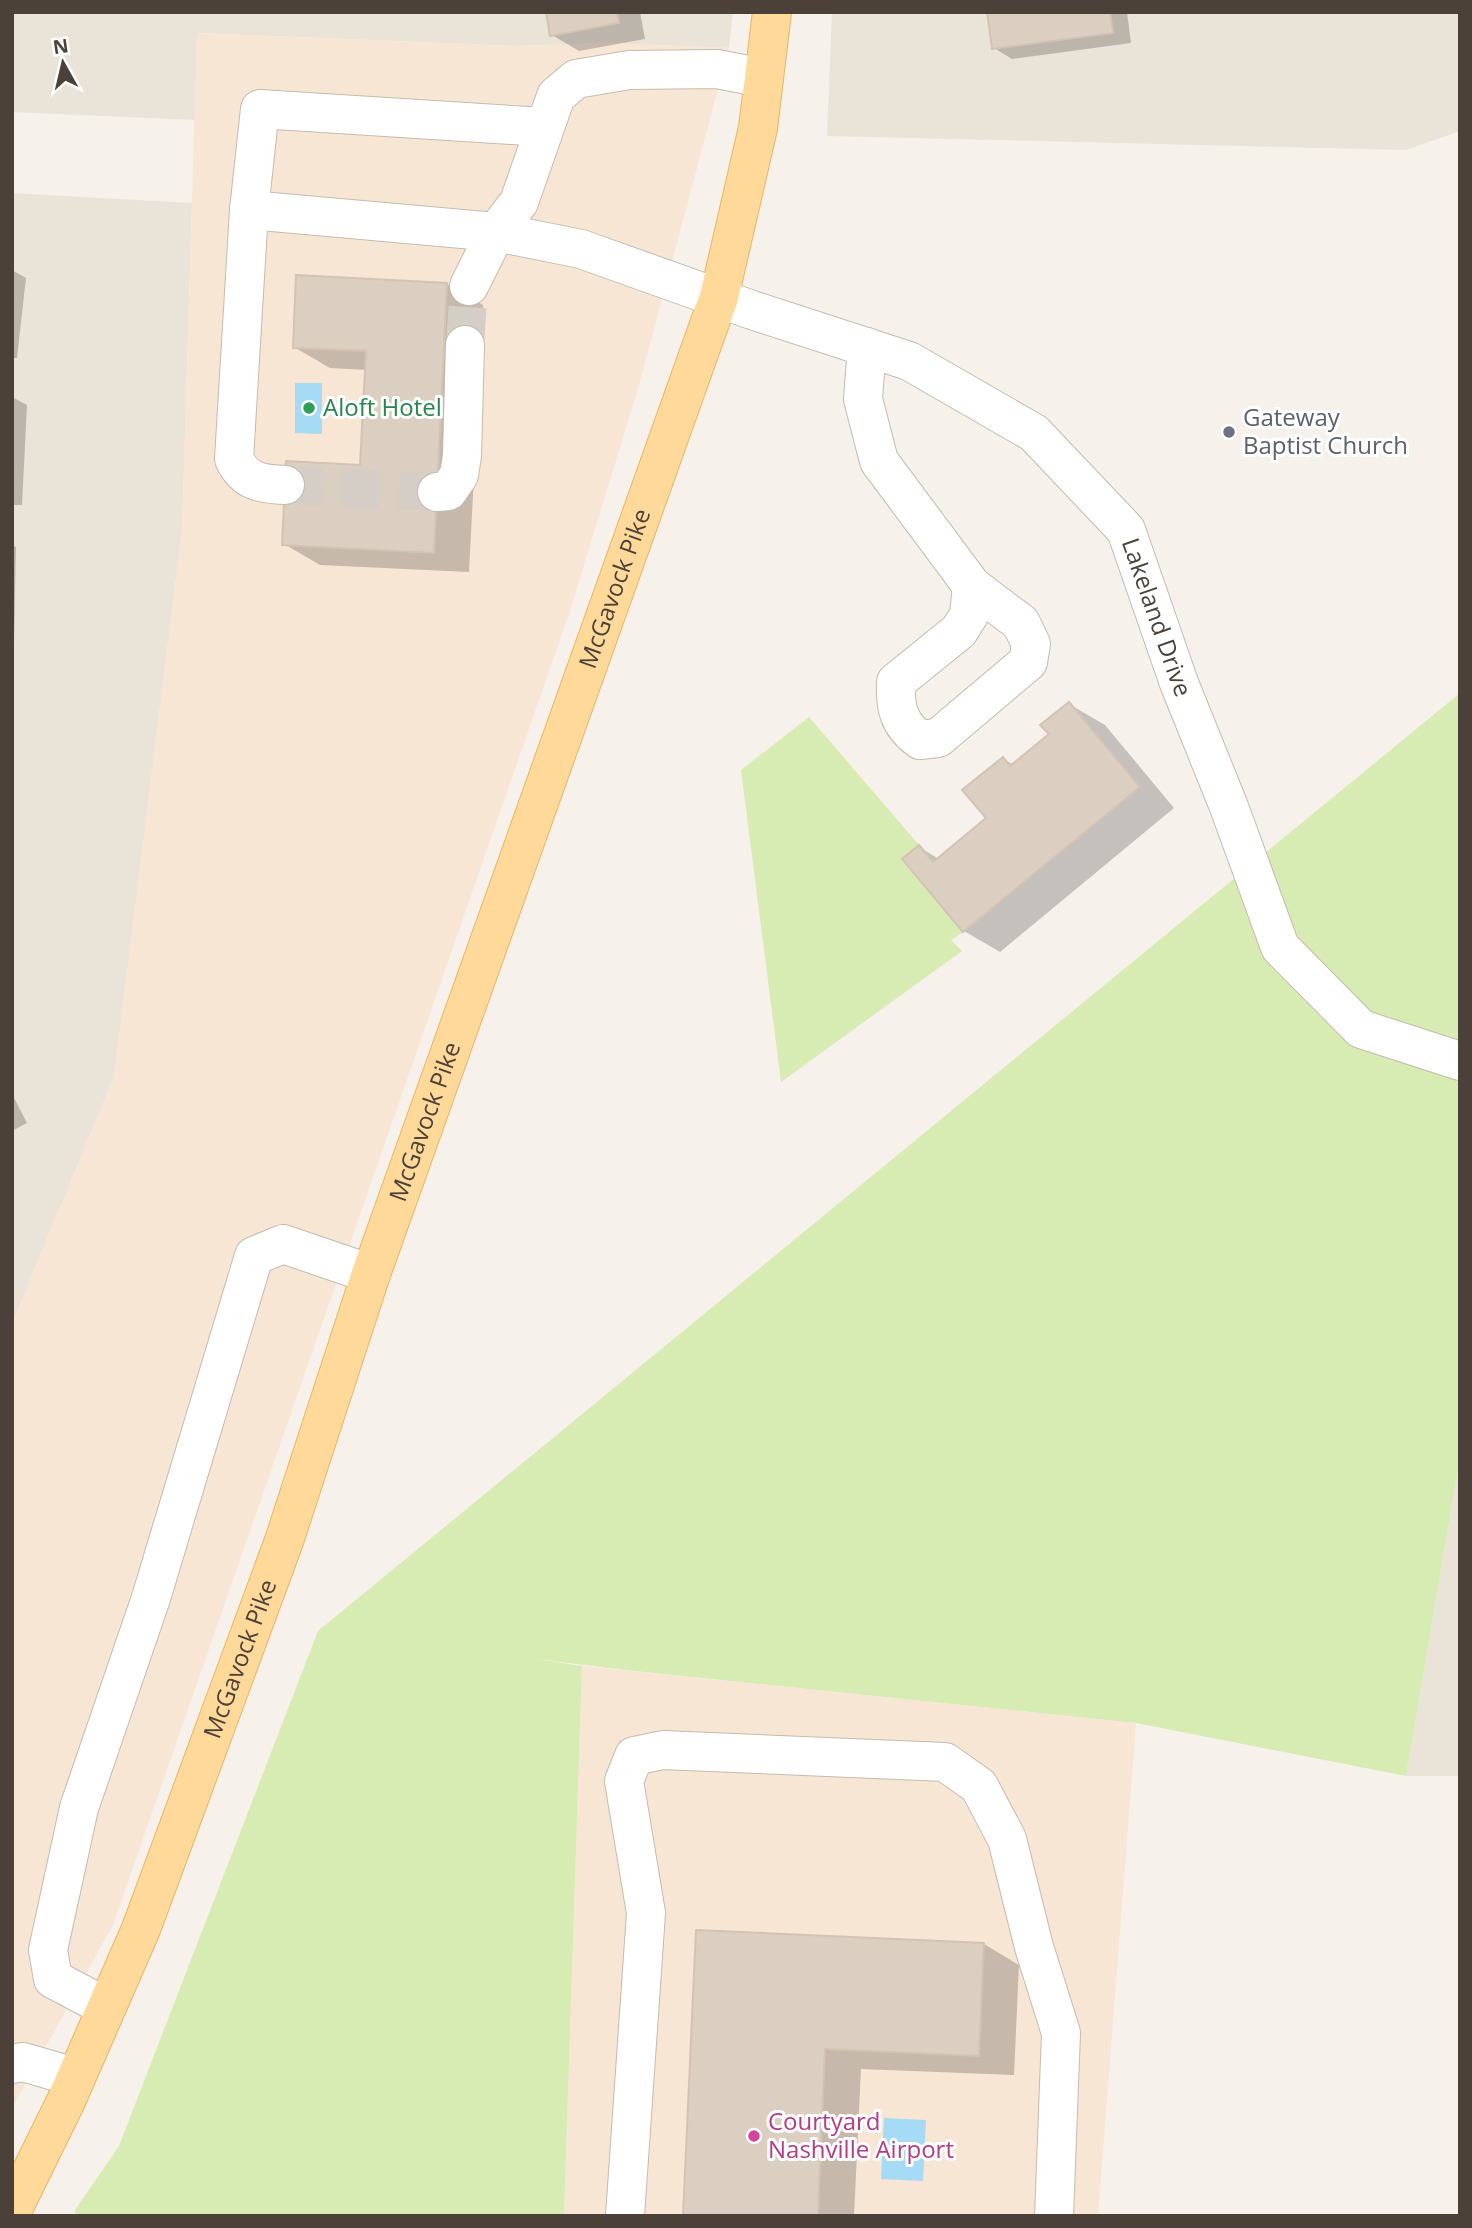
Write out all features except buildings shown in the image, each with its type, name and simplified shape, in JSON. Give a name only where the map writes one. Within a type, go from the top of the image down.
[{"type":"main road","name":"McGavock Pike","points":[[12,2211],[22,2180],[66,2101],[141,1929],[284,1541],[371,1274],[719,297],[758,128],[772,12]]},
{"type":"main road","points":[[22,2180],[32,2216]]},
{"type":"street","points":[[469,286],[496,232],[519,202],[556,96],[576,79],[629,70],[717,69],[764,78]]},
{"type":"street","points":[[285,485],[257,483],[238,468],[234,459],[249,210],[260,109],[544,127]]},
{"type":"street","name":"Lakeland Drive","points":[[249,210],[496,232],[581,249],[752,310],[909,361],[1034,433],[1126,530],[1179,683],[1229,807],[1280,947],[1361,1029],[1460,1061]]},
{"type":"street","points":[[437,492],[448,491],[459,475],[462,456],[465,345]]},
{"type":"street","points":[[867,348],[863,399],[879,461],[972,586],[1021,623],[1031,644],[1027,662],[938,738],[920,740],[908,731],[895,706],[896,682],[959,631],[970,615],[972,586]]},
{"type":"street","points":[[106,2007],[53,1979],[48,1950],[79,1808],[151,1598],[254,1256],[283,1244],[371,1274]]},
{"type":"street","points":[[625,2216],[646,1913],[624,1781],[634,1756],[663,1750],[945,1762],[979,1786],[1007,1839],[1034,1947],[1061,2033],[1054,2216]]},
{"type":"street","points":[[12,2064],[23,2062],[75,2077]]},
{"type":"shaded area","points":[[12,12],[733,12],[729,48],[605,43],[514,46],[197,33],[195,120],[12,112]]},
{"type":"shaded area","points":[[832,12],[1460,12],[1460,131],[1406,150],[827,136]]},
{"type":"shaded area","points":[[197,33],[514,46],[605,43],[729,48],[638,389],[569,614],[113,1925],[12,2108],[12,1324],[114,1077],[182,531]]},
{"type":"shaded area","points":[[12,193],[192,203],[182,531],[114,1077],[12,1324]]},
{"type":"shaded area","points":[[1460,1458],[1460,1776],[1406,1776]]},
{"type":"shaded area","points":[[582,1666],[1136,1723],[1098,2216],[564,2216]]},
{"type":"green space","points":[[1460,693],[1460,1458],[1406,1776],[1136,1723],[528,1658],[582,1666],[564,2216],[76,2216],[75,2210],[119,2146],[318,1631]]},
{"type":"green space","points":[[809,717],[919,845],[902,860],[963,932],[951,940],[962,951],[781,1082],[741,770]]},
{"type":"water","name":"Aloft Hotel","points":[[295,383],[322,383],[322,434],[295,433]]},
{"type":"water","points":[[884,2118],[926,2120],[923,2181],[881,2179]]},
{"type":"tunnel","points":[[465,345],[469,286]]},
{"type":"tunnel","points":[[285,485],[437,492]]},
{"type":"place","name":"Aloft Hotel","points":[[309,408]]},
{"type":"place","name":"Gateway Baptist Church","points":[[1229,432]]},
{"type":"place","name":"Courtyard Nashville Airport","points":[[754,2136]]}]
